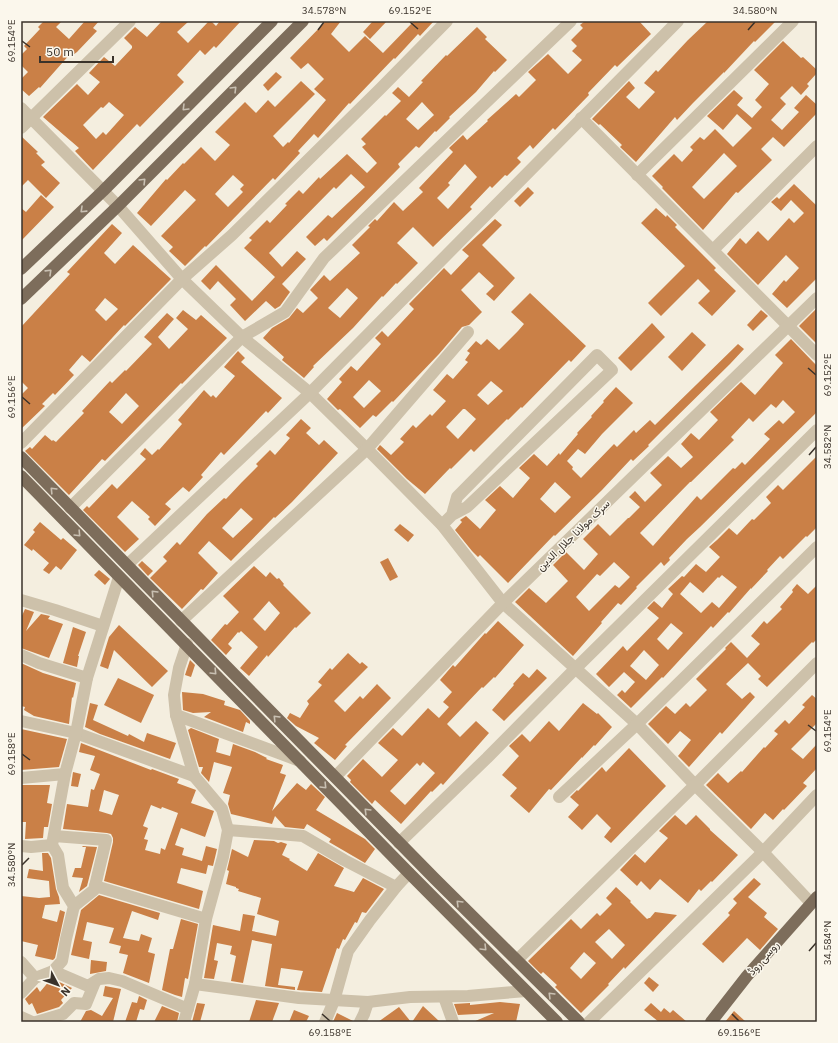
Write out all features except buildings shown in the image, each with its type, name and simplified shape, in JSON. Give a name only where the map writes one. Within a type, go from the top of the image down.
[{"type":"main road","points":[[21,269],[103,190],[272,21]]},
{"type":"main road","points":[[21,299],[118,206],[303,21]]},
{"type":"main road","points":[[21,457],[318,761],[579,1022]]},
{"type":"main road","points":[[21,476],[119,577],[187,644],[409,873],[557,1022]]},
{"type":"main road","points":[[291,752],[301,743]]},
{"type":"main road","points":[[308,770],[318,761]]},
{"type":"main road","name":"روسی روڈ","points":[[711,1022],[747,976],[814,900]]},
{"type":"street","points":[[21,128],[130,21]]},
{"type":"street","points":[[21,444],[182,279],[232,235],[376,94],[447,21]]},
{"type":"street","points":[[70,508],[242,337],[285,312],[324,258],[571,21]]},
{"type":"street","points":[[127,565],[310,393],[678,21]]},
{"type":"street","points":[[636,175],[793,21]]},
{"type":"street","points":[[21,108],[103,190],[182,279],[242,337],[310,393],[442,525],[503,603],[637,724],[695,785],[814,900]]},
{"type":"street","points":[[581,118],[636,175],[789,325],[817,355]]},
{"type":"street","points":[[713,250],[817,146]]},
{"type":"street","name":"سرک مولانا جلال الدین","points":[[335,777],[503,603],[817,298]]},
{"type":"street","points":[[181,621],[367,449],[468,332]]},
{"type":"street","points":[[442,525],[452,515],[467,507],[612,370],[597,355],[457,497],[452,515]]},
{"type":"street","points":[[399,843],[488,758],[575,669],[817,430]]},
{"type":"street","points":[[559,797],[637,724],[817,546]]},
{"type":"street","points":[[74,906],[62,888],[58,855],[53,840],[65,774],[88,678],[119,577]]},
{"type":"street","points":[[21,600],[103,626]]},
{"type":"street","points":[[184,1022],[195,984],[206,919],[223,857],[228,830],[222,809],[194,776],[176,716],[174,695],[179,668],[187,644]]},
{"type":"street","points":[[21,655],[39,663],[88,678]]},
{"type":"street","points":[[517,960],[817,663]]},
{"type":"street","points":[[176,716],[300,761]]},
{"type":"street","points":[[21,721],[76,733],[194,776]]},
{"type":"street","points":[[21,778],[65,774]]},
{"type":"street","points":[[589,1022],[763,852],[817,795]]},
{"type":"street","points":[[228,830],[303,836],[344,860],[396,887]]},
{"type":"street","points":[[21,846],[31,847],[53,840],[106,840],[94,890],[74,906],[62,961],[54,971],[35,978],[21,993]]},
{"type":"street","points":[[325,1022],[334,1001],[348,951],[370,920],[409,873]]},
{"type":"street","points":[[95,886],[206,919]]},
{"type":"street","points":[[21,962],[35,978]]},
{"type":"street","points":[[54,971],[88,986],[99,979],[109,978],[122,981],[188,1009]]},
{"type":"street","points":[[36,1022],[63,1014],[74,1003],[86,1004],[94,982]]},
{"type":"street","points":[[195,984],[299,998],[368,1002],[526,991]]},
{"type":"street","points":[[444,997],[450,1021]]},
{"type":"street","points":[[360,1022],[368,1002]]},
{"type":"street","points":[[21,1017],[32,1022]]}]
